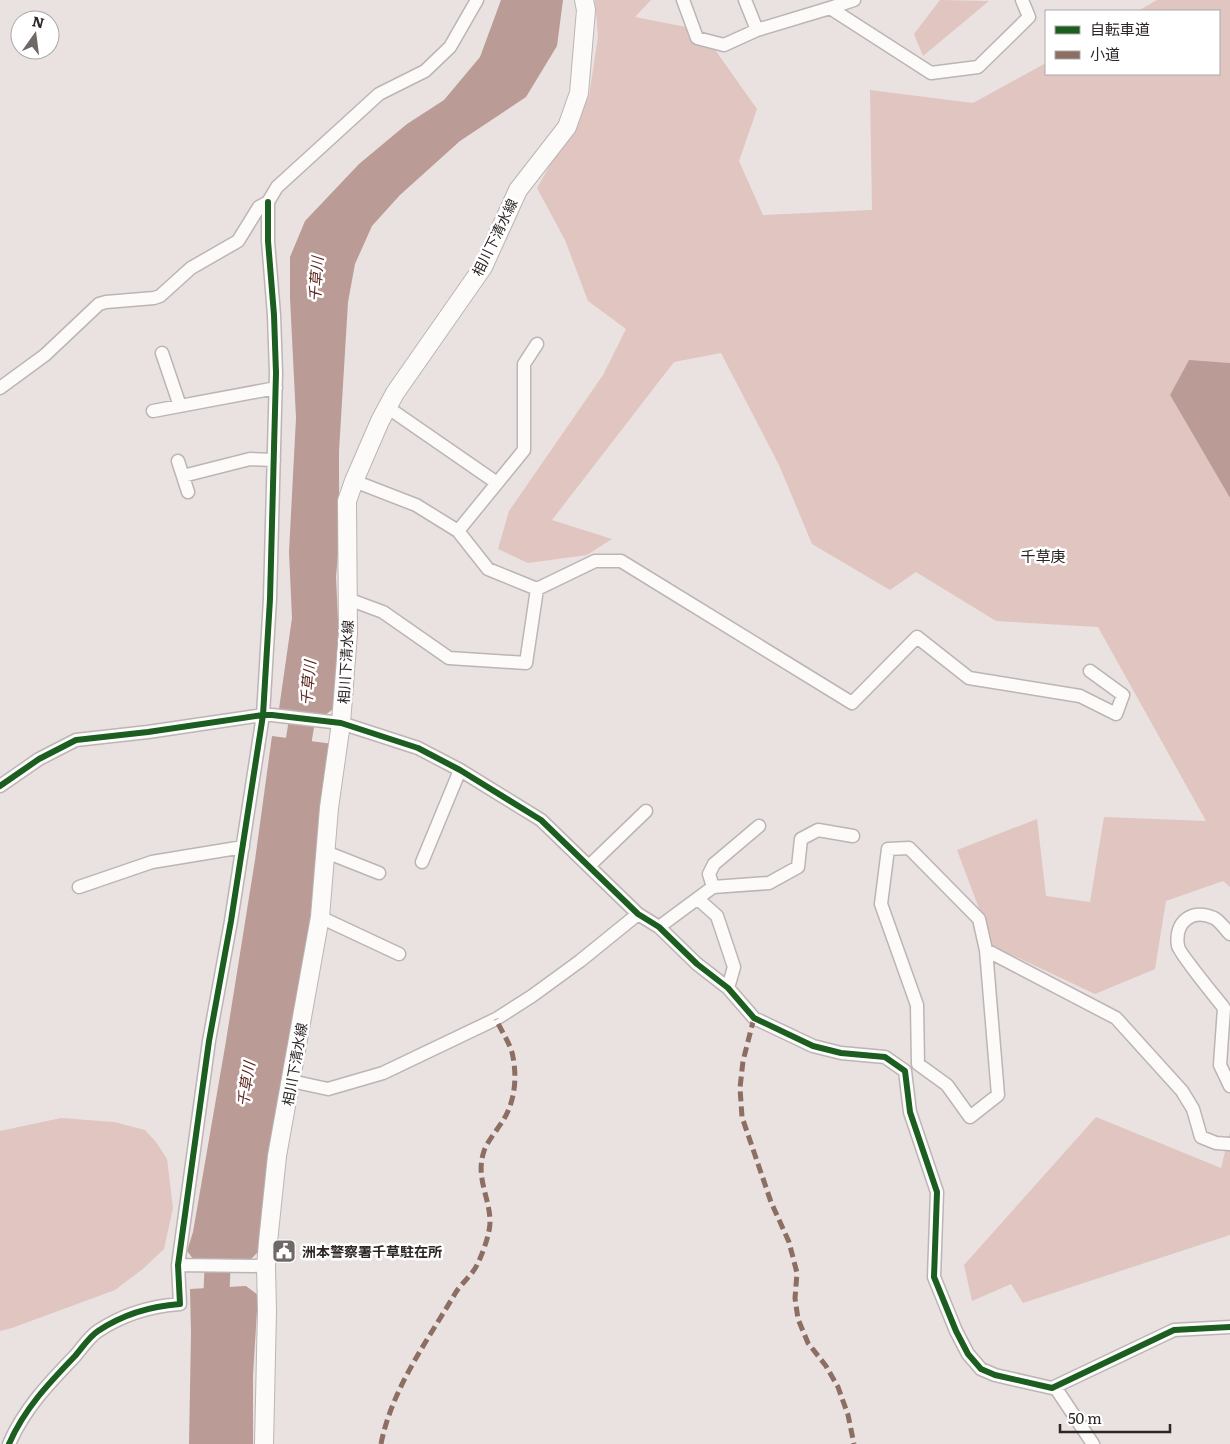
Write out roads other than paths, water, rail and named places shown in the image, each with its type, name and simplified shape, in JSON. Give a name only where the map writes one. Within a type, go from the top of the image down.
[{"type":"main road","name":"相川下清水線","points":[[264,1444],[267,1311],[266,1266],[277,1156],[320,917],[337,722],[348,633],[348,501],[354,480],[387,407],[483,267],[518,190],[567,127],[579,93],[586,10],[584,0]]},
{"type":"street","points":[[9,1444],[16,1427],[36,1397],[97,1332],[140,1311],[165,1305],[180,1304],[178,1265],[209,1041],[267,715],[276,388],[274,315],[268,241],[268,202],[276,187],[380,94],[425,70],[450,47],[477,0]]},
{"type":"street","points":[[683,0],[697,38],[724,45],[758,30],[854,0]]},
{"type":"street","points":[[745,0],[758,30]]},
{"type":"street","points":[[830,8],[931,73],[978,67],[1029,17],[1022,0]]},
{"type":"street","points":[[0,388],[45,355],[99,304],[154,298],[166,292],[191,268],[238,241],[259,207],[268,202]]},
{"type":"street","points":[[458,531],[524,450],[524,364],[537,344]]},
{"type":"street","points":[[162,353],[180,406]]},
{"type":"street","points":[[153,411],[276,388]]},
{"type":"street","points":[[387,407],[497,483]]},
{"type":"street","points":[[183,476],[250,459],[274,460]]},
{"type":"street","points":[[178,461],[188,492]]},
{"type":"street","points":[[354,480],[416,505],[458,531],[488,569],[537,589],[596,561],[621,562],[852,703],[917,637],[969,678],[1080,696],[1116,714],[1123,695],[1090,671]]},
{"type":"street","points":[[348,599],[383,612],[449,658],[526,663],[537,589]]},
{"type":"street","points":[[0,786],[39,758],[76,740],[267,715],[337,722],[418,748],[460,770],[541,820],[638,914],[659,927],[697,964],[728,988],[754,1018],[813,1046],[841,1054],[885,1058],[905,1071]]},
{"type":"street","points":[[422,862],[460,770]]},
{"type":"street","points":[[589,866],[646,810]]},
{"type":"street","points":[[714,887],[709,874],[714,864],[760,826]]},
{"type":"street","points":[[659,927],[714,887],[769,883],[798,867],[801,839],[818,830],[853,836]]},
{"type":"street","points":[[79,887],[152,862],[242,847]]},
{"type":"street","points":[[909,848],[979,920],[986,950],[998,1095],[970,1117],[947,1085],[918,1064],[917,1005],[881,904],[888,849],[909,848]]},
{"type":"street","points":[[326,852],[379,873]]},
{"type":"street","points":[[698,899],[717,916],[734,967],[728,988]]},
{"type":"street","points":[[290,1081],[328,1089],[383,1073],[409,1061],[496,1019],[532,996],[580,961],[638,914]]},
{"type":"street","points":[[1230,934],[1216,918],[1204,915],[1190,916],[1184,920],[1178,930],[1178,947],[1224,1008],[1220,1065],[1230,1086]]},
{"type":"street","points":[[320,917],[399,954]]},
{"type":"street","points":[[986,950],[1116,1018],[1182,1091],[1192,1109],[1201,1136],[1216,1143],[1230,1144]]},
{"type":"street","points":[[905,1071],[918,1064]]},
{"type":"street","points":[[905,1071],[910,1112],[937,1192],[934,1278],[956,1331],[968,1354],[980,1369],[1008,1378],[1055,1387],[1174,1330],[1230,1327]]},
{"type":"street","points":[[178,1265],[266,1266]]},
{"type":"street","points":[[1055,1387],[1093,1444]]},
{"type":"water","points":[[501,0],[563,0],[557,46],[526,97],[460,141],[400,195],[372,226],[355,264],[348,302],[339,451],[339,542],[336,577],[340,662],[336,707],[325,715],[279,709],[292,618],[289,552],[296,418],[290,298],[290,257],[305,221],[359,164],[407,124],[444,100],[480,57]]},
{"type":"water","points":[[1189,360],[1230,363],[1230,498],[1170,395]]},
{"type":"water","points":[[272,736],[333,744],[315,899],[302,990],[285,1061],[272,1136],[258,1252],[251,1259],[194,1260],[187,1251],[193,1232],[226,1041],[255,860]]},
{"type":"water","points":[[246,1286],[258,1295],[253,1375],[253,1444],[189,1444],[190,1289]]},
{"type":"waterway","name":"千草川","points":[[293,775],[307,690]]},
{"type":"waterway","name":"千草川","points":[[215,1324],[218,1258],[222,1236]]},
{"type":"place","name":"洲本警察署千草駐在所","points":[[284,1251]]},
{"type":"district","name":"千草庚","points":[[1043,555]]}]
